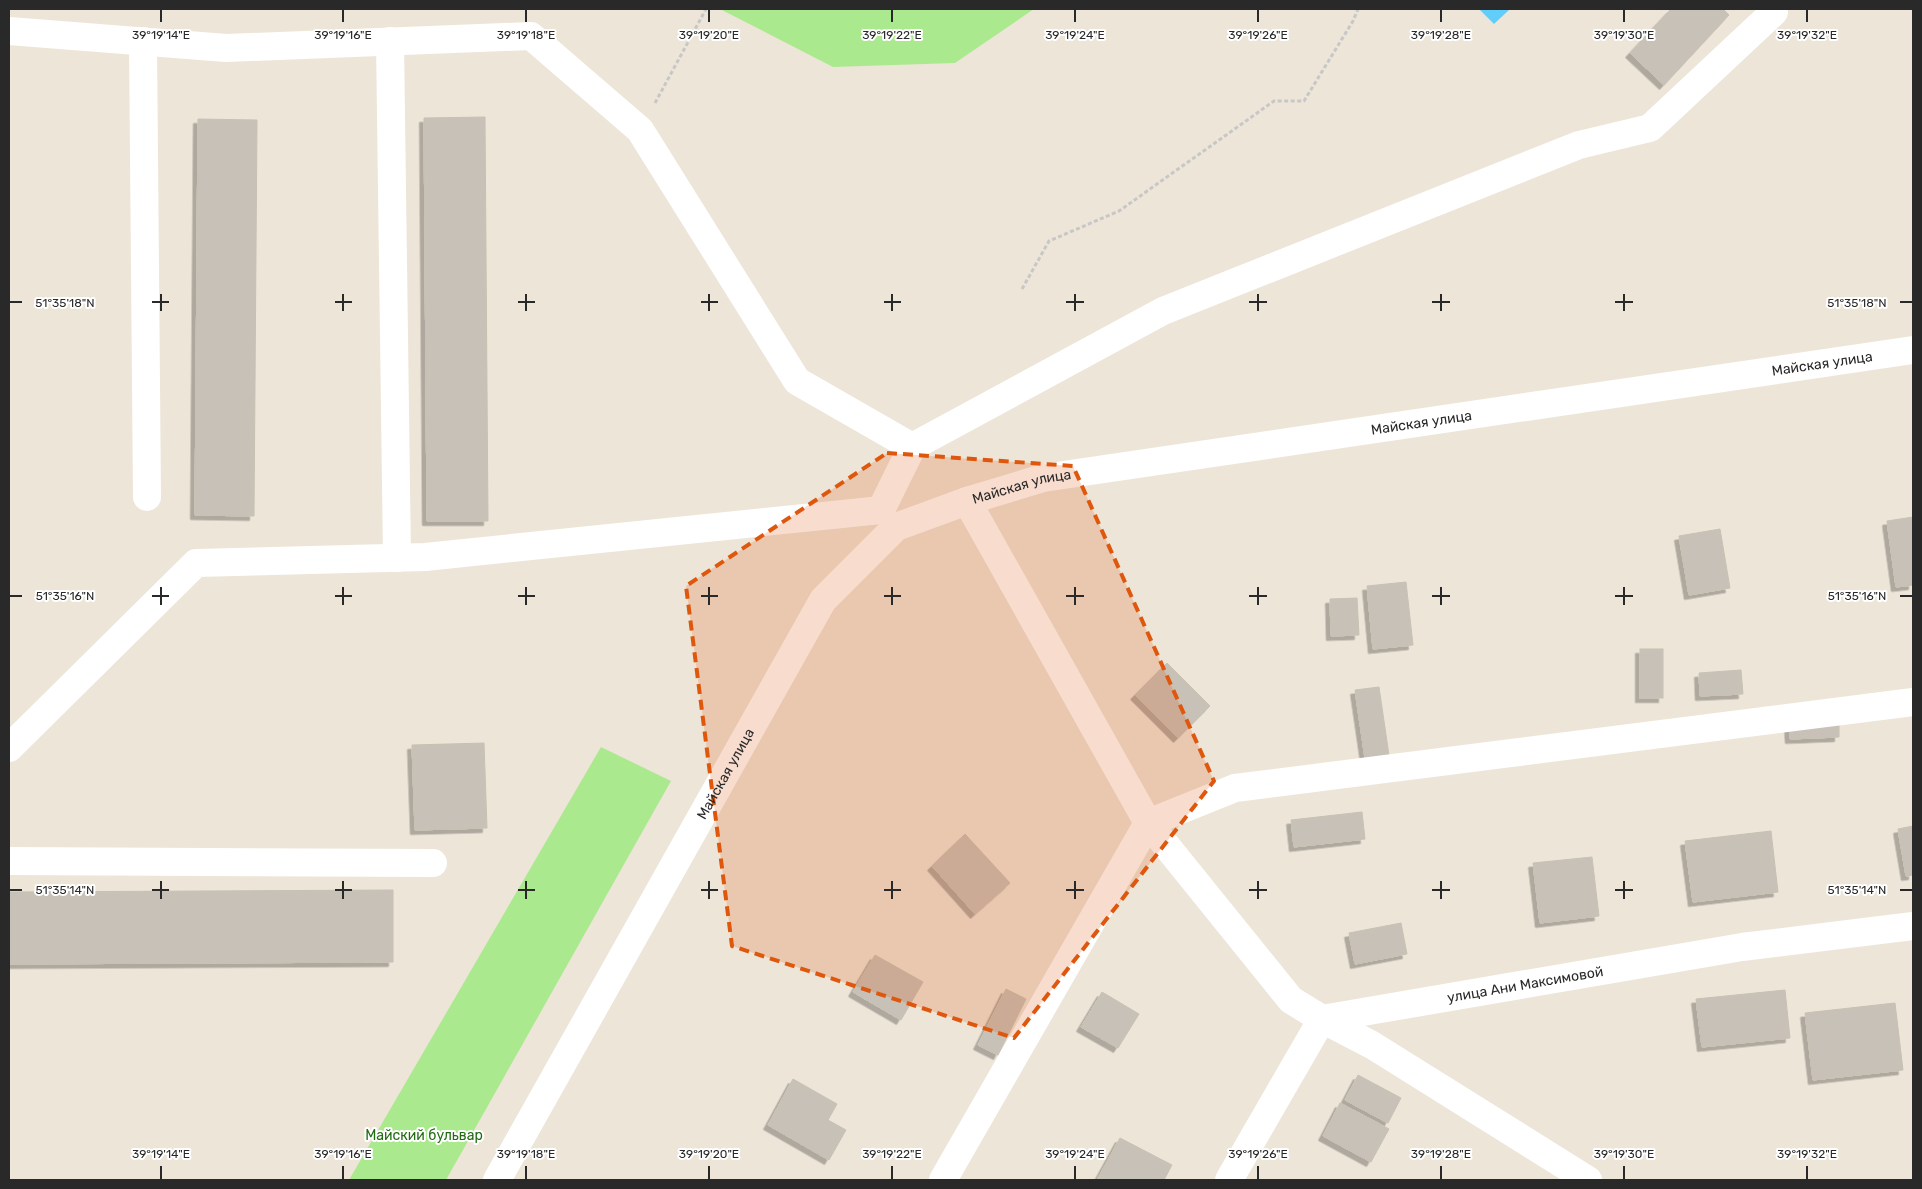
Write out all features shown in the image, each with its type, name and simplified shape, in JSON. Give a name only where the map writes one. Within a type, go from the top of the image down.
[{"type":"street","points":[[9,748],[196,563],[425,557],[888,519],[912,447],[1163,311],[1579,145],[1650,128],[1774,12],[1772,9]]},
{"type":"street","points":[[9,31],[226,48],[531,36],[640,130],[797,381],[912,447]]},
{"type":"street","points":[[390,41],[397,558]]},
{"type":"street","points":[[142,42],[147,497]]},
{"type":"street","name":"Майская улица","points":[[497,1180],[823,600],[888,519],[967,501],[1043,478],[1913,350]]},
{"type":"street","points":[[967,501],[1148,823],[1292,1000],[1322,1019],[1372,1045],[1586,1180]]},
{"type":"street","points":[[943,1180],[1148,823],[1235,788],[1913,702]]},
{"type":"street","points":[[9,861],[433,864]]},
{"type":"street","name":"улица Ани Максимовой","points":[[1322,1019],[1742,947],[1913,926]]},
{"type":"street","points":[[1229,1180],[1322,1019]]},
{"type":"path","points":[[640,130],[706,9]]},
{"type":"path","points":[[1022,289],[1049,241],[1119,211],[1274,101],[1304,101],[1353,21],[1358,9]]},
{"type":"highlighted area","points":[[887,453],[1073,466],[1214,781],[1014,1038],[732,946],[686,586]]},
{"type":"green space","points":[[720,9],[1034,9],[955,63],[833,67]]},
{"type":"green space","name":"Майский бульвар","points":[[601,747],[671,781],[446,1180],[349,1180]]},
{"type":"water","points":[[1479,9],[1510,9],[1494,24]]},
{"type":"building","points":[[1671,9],[1723,9],[1729,15],[1664,85],[1630,53]]},
{"type":"building","points":[[485,117],[488,521],[427,521],[424,118]]},
{"type":"building","points":[[198,119],[257,120],[254,516],[195,515]]},
{"type":"building","points":[[1913,517],[1913,585],[1896,587],[1887,521]]},
{"type":"building","points":[[1720,529],[1730,588],[1689,595],[1679,536]]},
{"type":"building","points":[[1406,582],[1413,645],[1373,649],[1367,586]]},
{"type":"building","points":[[1357,598],[1359,635],[1331,636],[1330,599]]},
{"type":"building","points":[[1640,649],[1663,649],[1663,698],[1640,698]]},
{"type":"building","points":[[1167,663],[1210,706],[1178,738],[1135,695]]},
{"type":"building","points":[[1741,670],[1743,694],[1700,696],[1699,673]]},
{"type":"building","points":[[1379,687],[1390,762],[1366,765],[1355,690]]},
{"type":"building","points":[[1839,723],[1839,737],[1790,739],[1789,725]]},
{"type":"building","points":[[484,743],[487,828],[415,830],[412,745]]},
{"type":"building","points":[[1362,812],[1365,839],[1294,847],[1291,820]]},
{"type":"building","points":[[1913,826],[1913,875],[1906,876],[1898,829]]},
{"type":"building","points":[[1771,831],[1778,892],[1693,902],[1685,841]]},
{"type":"building","points":[[965,834],[1010,883],[975,914],[932,866]]},
{"type":"building","points":[[1592,857],[1599,916],[1540,923],[1533,863]]},
{"type":"building","points":[[393,890],[393,962],[9,964],[9,892]]},
{"type":"building","points":[[1401,923],[1407,954],[1355,964],[1349,933]]},
{"type":"building","points":[[875,955],[923,982],[901,1020],[853,992]]},
{"type":"building","points":[[1006,989],[1026,999],[998,1055],[978,1045]]},
{"type":"building","points":[[1785,990],[1790,1038],[1702,1047],[1696,999]]},
{"type":"building","points":[[1102,992],[1139,1014],[1118,1048],[1081,1027]]},
{"type":"building","points":[[1895,1003],[1903,1070],[1813,1080],[1805,1013]]},
{"type":"building","points":[[1358,1075],[1401,1098],[1388,1123],[1345,1100]]},
{"type":"building","points":[[793,1079],[837,1104],[828,1120],[846,1130],[829,1160],[768,1125]]},
{"type":"building","points":[[1340,1103],[1389,1129],[1371,1162],[1323,1136]]},
{"type":"building","points":[[1120,1138],[1172,1165],[1164,1180],[1097,1180]]}]
